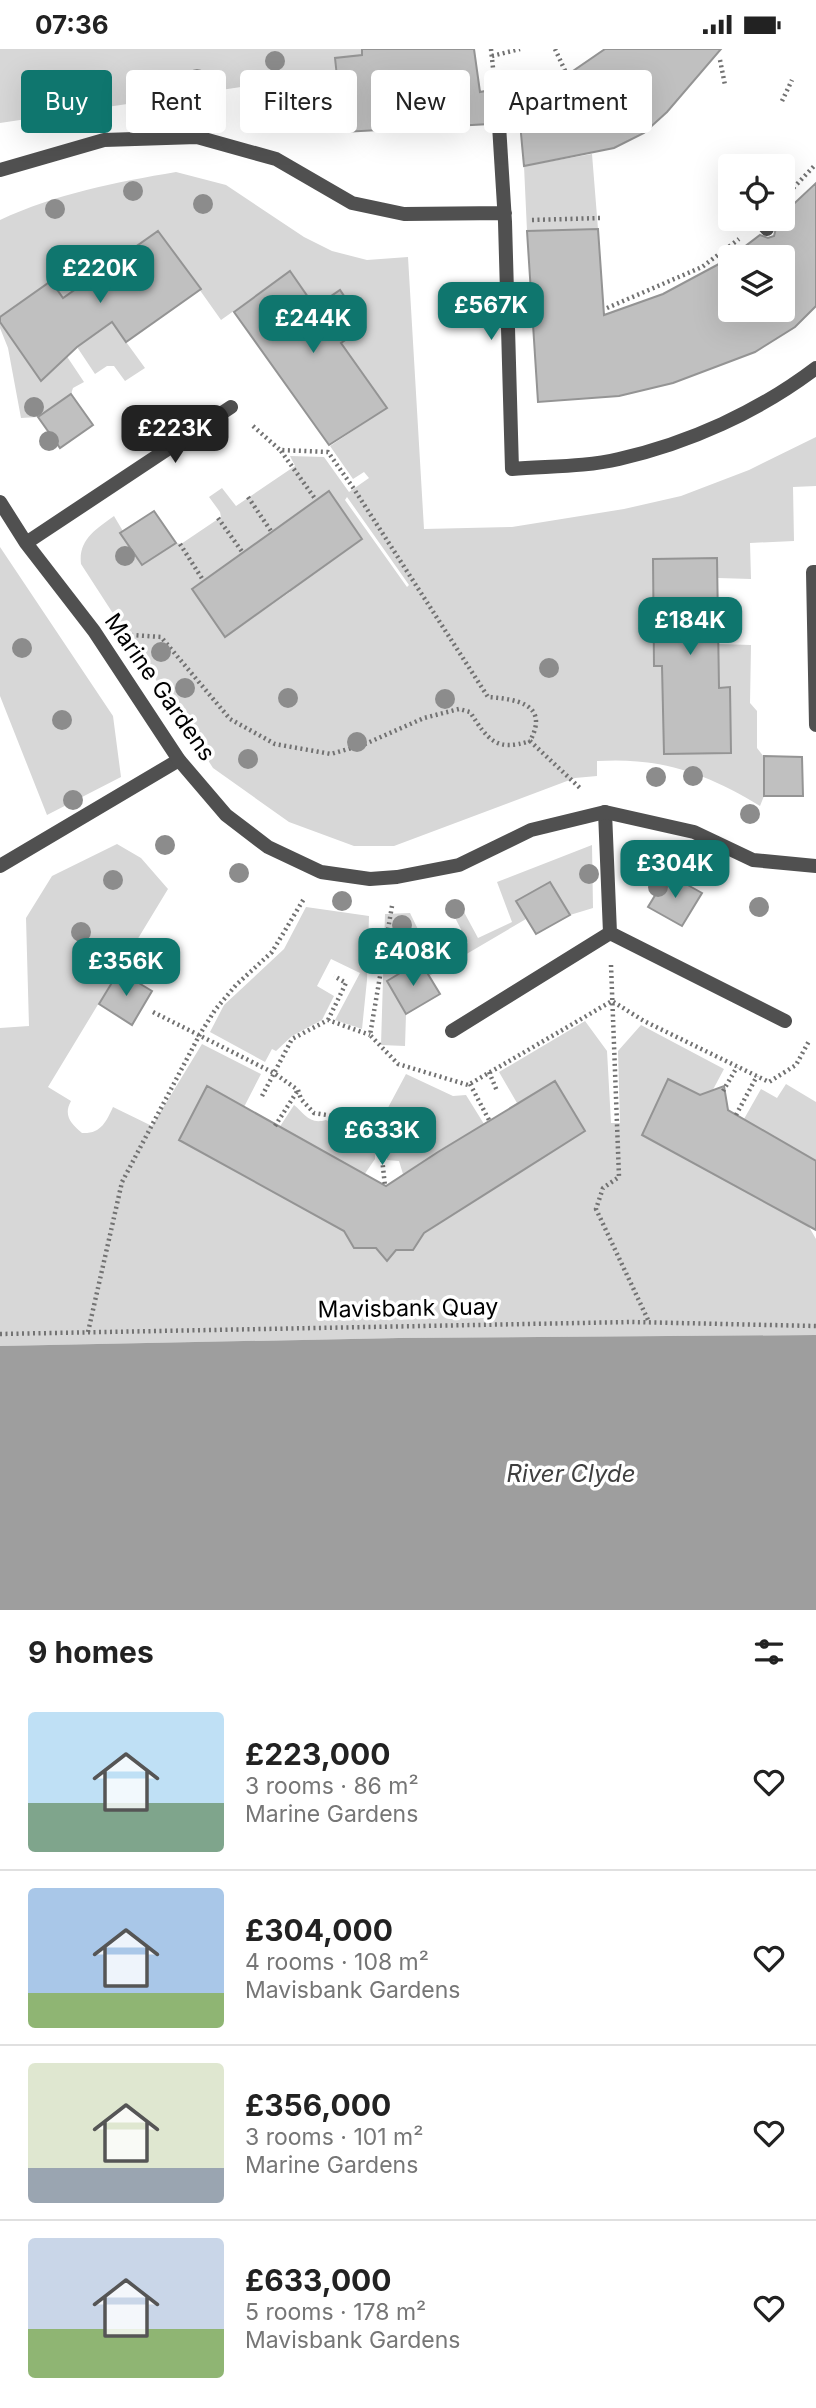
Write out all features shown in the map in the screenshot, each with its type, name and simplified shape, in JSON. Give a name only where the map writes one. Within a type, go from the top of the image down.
[{"type":"street","points":[[500,133],[505,217],[512,469],[617,459],[698,436],[789,389],[816,368]]},
{"type":"street","points":[[0,170],[104,140],[197,137],[276,159],[352,203],[404,214],[505,217]]},
{"type":"street","points":[[26,543],[231,407]]},
{"type":"street","name":"Marine Gardens","points":[[0,502],[26,543],[94,631],[179,760],[226,815],[268,847],[318,871],[370,879],[397,877],[459,865],[531,831],[605,812]]},
{"type":"street","points":[[816,572],[813,572],[816,725]]},
{"type":"street","points":[[0,866],[179,760]]},
{"type":"street","points":[[610,933],[605,812],[694,832],[753,860],[816,866]]},
{"type":"street","points":[[610,933],[785,1021]]},
{"type":"street","points":[[452,1031],[610,933]]},
{"type":"path","points":[[491,49],[493,70]]},
{"type":"path","points":[[492,56],[520,49]]},
{"type":"path","points":[[555,49],[565,70]]},
{"type":"path","points":[[720,60],[725,85]]},
{"type":"path","points":[[782,101],[792,80]]},
{"type":"path","points":[[795,186],[816,163]]},
{"type":"path","points":[[505,217],[601,218]]},
{"type":"path","points":[[607,308],[702,267],[756,231]]},
{"type":"path","points":[[231,407],[280,450],[316,500]]},
{"type":"path","points":[[94,631],[161,637],[230,719],[275,744],[331,754],[365,744],[424,718],[459,709],[470,712],[494,742],[512,747],[530,741],[535,731],[536,718],[527,704],[513,699],[488,697],[328,452],[280,450]]},
{"type":"path","points":[[248,497],[271,531]]},
{"type":"path","points":[[218,519],[243,553]]},
{"type":"path","points":[[180,544],[204,580]]},
{"type":"path","points":[[530,741],[605,812]]},
{"type":"path","points":[[88,1332],[122,1182],[215,1010],[236,985],[272,952],[318,871]]},
{"type":"path","points":[[370,1035],[397,877]]},
{"type":"path","points":[[610,933],[619,1177],[603,1188],[596,1209],[649,1322]]},
{"type":"path","points":[[262,1096],[292,1039],[328,1020],[346,982],[334,976]]},
{"type":"path","points":[[612,1001],[644,1021],[769,1082],[796,1065],[809,1040]]},
{"type":"path","points":[[470,1084],[612,1001]]},
{"type":"path","points":[[153,1012],[274,1073],[298,1090],[301,1099],[314,1113],[333,1116],[380,1139],[384,1186]]},
{"type":"path","points":[[328,1020],[370,1035],[398,1063],[470,1084],[489,1120]]},
{"type":"path","points":[[723,1091],[737,1067]]},
{"type":"path","points":[[489,1072],[497,1091]]},
{"type":"path","points":[[736,1115],[757,1076]]},
{"type":"path","points":[[275,1126],[298,1090]]},
{"type":"path","name":"Mavisbank Quay","points":[[0,1334],[649,1322],[816,1326]]},
{"type":"shaded area","points":[[0,49],[362,49],[362,55],[350,70],[240,70],[240,87],[226,89],[226,70],[126,70],[126,104],[112,106],[112,70],[21,70],[21,120],[0,123]]},
{"type":"shaded area","points":[[592,154],[598,229],[527,231],[524,166]]},
{"type":"shaded area","points":[[176,172],[226,185],[304,237],[332,251],[367,260],[408,257],[424,529],[512,527],[624,509],[681,496],[749,470],[816,437],[816,486],[793,487],[794,541],[750,543],[751,579],[718,578],[717,558],[653,559],[654,666],[719,665],[718,644],[751,645],[750,703],[757,711],[757,748],[764,757],[764,796],[760,806],[721,784],[682,770],[641,762],[597,761],[597,776],[575,778],[394,846],[354,846],[289,822],[213,768],[81,564],[82,548],[95,531],[114,516],[143,565],[221,517],[209,497],[222,488],[236,506],[295,466],[290,456],[324,457],[349,492],[369,478],[364,472],[353,479],[330,446],[387,408],[341,343],[364,327],[315,307],[290,271],[221,320],[158,231],[84,284],[145,368],[125,381],[114,366],[107,366],[95,374],[77,347],[90,337],[51,281],[0,317],[0,220],[64,196]],"holes":[[[329,491],[363,539],[299,584],[265,536]],[[347,497],[409,585],[407,587],[345,500]],[[256,544],[290,592],[225,637],[192,588]],[[729,687],[731,753],[664,754],[663,689]]]},
{"type":"shaded area","points":[[0,322],[66,355],[84,382],[38,417],[21,418],[8,348]]},
{"type":"shaded area","points":[[0,547],[113,716],[121,777],[47,815],[0,696]]},
{"type":"shaded area","points":[[117,844],[141,858],[168,889],[48,1087],[71,1101],[69,1119],[82,1133],[98,1129],[113,1107],[152,1126],[202,1044],[261,1074],[244,1107],[207,1086],[180,1140],[344,1231],[354,1248],[376,1248],[383,1256],[391,1256],[396,1250],[413,1250],[424,1233],[585,1131],[555,1082],[517,1103],[499,1072],[585,1021],[607,1051],[611,1123],[620,1123],[618,1051],[641,1025],[724,1069],[708,1099],[668,1079],[642,1135],[808,1225],[816,1239],[816,1335],[399,1338],[0,1346],[0,1028],[29,1026],[26,918],[52,876]]},
{"type":"shaded area","points":[[592,845],[593,908],[570,915],[549,882],[517,901],[526,919],[429,976],[420,961],[387,981],[406,1014],[405,1046],[381,1045],[385,914],[410,913],[432,958],[468,943],[448,904],[458,901],[478,938],[512,922],[497,882]]},
{"type":"shaded area","points":[[306,907],[369,916],[362,1029],[335,1020],[360,973],[331,959],[317,986],[334,996],[322,1020],[292,1036],[276,1051],[272,1049],[265,1062],[210,1032],[224,1005],[284,949]]},
{"type":"shaded area","points":[[406,1074],[453,1096],[466,1095],[484,1124],[403,1174],[399,1161],[387,1160],[383,1117]]},
{"type":"shaded area","points":[[786,1084],[816,1102],[816,1161],[744,1119],[761,1089],[777,1098]]},
{"type":"shaded area","points":[[294,1105],[311,1120],[326,1120],[375,1143],[375,1159],[364,1175],[279,1128]]},
{"type":"water","name":"River Clyde","points":[[816,1335],[816,1610],[0,1610],[0,1346],[399,1338]]},
{"type":"building","points":[[362,49],[474,49],[480,92],[484,91],[484,124],[470,125],[470,70],[371,70],[371,130],[357,131],[357,70],[336,70],[335,58],[362,55]]},
{"type":"building","points":[[605,49],[721,49],[652,126],[652,70],[574,70]]},
{"type":"building","points":[[521,133],[644,133],[614,148],[524,166]]},
{"type":"building","points":[[816,183],[816,306],[795,327],[755,352],[673,383],[619,396],[538,402],[527,231],[598,229],[604,315],[663,294],[718,264],[718,322],[795,322],[795,245],[747,245],[760,235],[768,238],[774,236],[775,231],[795,231],[795,203]]},
{"type":"building","points":[[158,231],[201,289],[126,342],[112,322],[77,347],[41,381],[0,322],[0,317],[51,281],[63,298]]},
{"type":"building","points":[[290,271],[315,307],[340,290],[365,327],[341,343],[387,408],[329,445],[234,312]]},
{"type":"building","points":[[71,394],[93,425],[60,448],[38,417]]},
{"type":"building","points":[[329,491],[362,539],[225,637],[192,589]]},
{"type":"building","points":[[154,511],[176,543],[142,565],[120,533]]},
{"type":"building","points":[[717,558],[719,688],[730,687],[731,753],[664,754],[662,666],[654,666],[653,559]]},
{"type":"building","points":[[764,756],[802,757],[803,796],[764,796]]},
{"type":"building","points":[[668,874],[702,893],[682,926],[648,907]]},
{"type":"building","points":[[550,882],[570,915],[536,934],[516,901]]},
{"type":"building","points":[[420,961],[440,994],[406,1014],[387,981]]},
{"type":"building","points":[[119,971],[152,991],[132,1025],[99,1004]]},
{"type":"building","points":[[668,1079],[700,1095],[724,1086],[728,1110],[816,1161],[816,1230],[642,1135]]},
{"type":"building","points":[[555,1081],[585,1131],[424,1233],[413,1250],[396,1250],[387,1261],[376,1248],[354,1248],[344,1231],[179,1140],[207,1086],[386,1186]]}]
